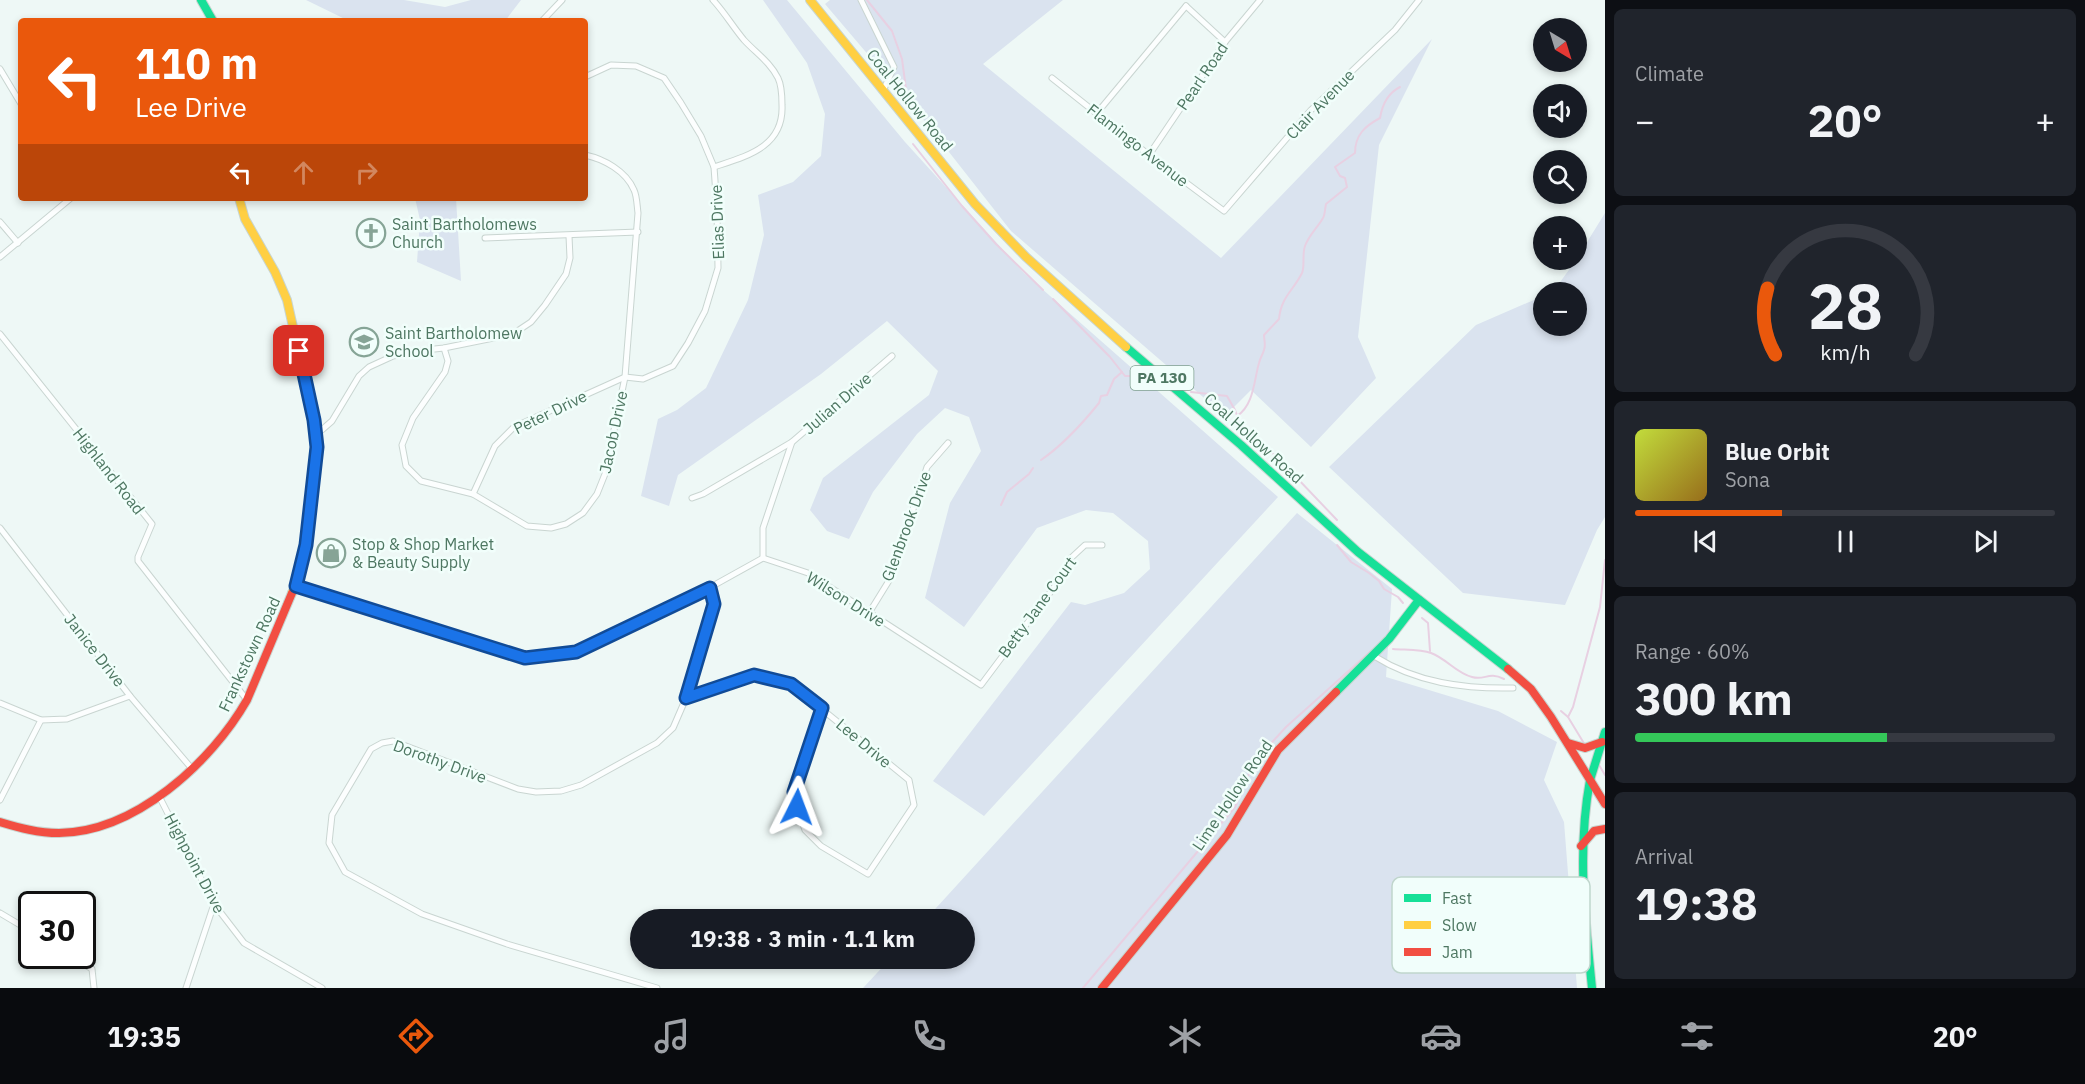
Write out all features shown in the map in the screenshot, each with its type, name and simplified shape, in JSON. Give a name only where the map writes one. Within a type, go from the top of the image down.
[{"type":"main road","points":[[201,0],[211,18]]},
{"type":"main road","name":"Coal Hollow Road","points":[[810,0],[975,204],[1026,257],[1139,359],[1241,445],[1350,545],[1520,678],[1540,700],[1590,780]]},
{"type":"main road","name":"Frankstown Road","points":[[0,822],[13,828],[36,833],[69,832],[105,823],[159,795],[193,770],[220,741],[247,700],[296,586],[306,545],[316,460],[316,435],[286,300],[275,272],[245,219],[240,201]]},
{"type":"main road","name":"Lime Hollow Road","points":[[1102,988],[1227,835],[1278,750],[1374,656],[1419,600]]},
{"type":"main road","points":[[1583,877],[1581,846],[1584,810],[1590,780],[1605,732]]},
{"type":"main road","points":[[1568,743],[1586,748],[1602,742]]},
{"type":"main road","name":"PA 130","points":[[1590,780],[1605,804]]},
{"type":"main road","points":[[1581,846],[1594,831],[1605,829]]},
{"type":"main road","points":[[1590,962],[1592,988]]},
{"type":"street","points":[[713,0],[744,39],[767,62],[779,80],[783,117],[774,137],[753,154],[714,167]]},
{"type":"street","points":[[861,0],[894,67],[883,91]]},
{"type":"street","name":"Pearl Road","points":[[1149,155],[1225,42],[1260,0]]},
{"type":"street","name":"Clair Avenue","points":[[1224,211],[1311,110],[1395,30],[1419,0]]},
{"type":"street","points":[[545,18],[559,1]]},
{"type":"street","points":[[1097,113],[1186,3],[1225,42]]},
{"type":"street","name":"Elias Drive","points":[[588,76],[612,65],[636,66],[663,78],[701,136],[714,167],[718,268],[705,311],[673,366],[644,379],[625,377]]},
{"type":"street","points":[[0,69],[18,99]]},
{"type":"street","name":"Flamingo Avenue","points":[[1052,78],[1224,211]]},
{"type":"street","points":[[588,156],[608,163],[624,175],[634,190],[638,213],[625,377]]},
{"type":"street","points":[[0,257],[67,201]]},
{"type":"street","points":[[0,222],[18,243]]},
{"type":"street","points":[[485,238],[638,232]]},
{"type":"street","points":[[316,435],[332,421],[359,376],[369,367],[393,356],[513,334],[531,322],[566,274],[570,258],[569,236]]},
{"type":"street","name":"Highland Road","points":[[0,334],[152,524],[138,561],[247,700]]},
{"type":"street","name":"Jacob Drive","points":[[444,348],[448,361],[445,372],[413,418],[402,445],[406,466],[421,481],[473,494],[527,526],[551,528],[566,524],[583,513],[597,494],[605,474],[625,377]]},
{"type":"street","name":"Julian Drive","points":[[763,558],[762,528],[792,442],[892,356]]},
{"type":"street","name":"Peter Drive","points":[[473,494],[495,446],[514,427],[625,377]]},
{"type":"street","points":[[692,498],[704,494],[792,442]]},
{"type":"street","name":"Glenbrook Drive","points":[[868,612],[890,579],[927,467],[948,443]]},
{"type":"street","name":"Janice Drive","points":[[0,528],[130,696],[193,770]]},
{"type":"street","name":"Betty Jane Court","points":[[981,686],[1061,578],[1071,558],[1085,545],[1102,545]]},
{"type":"street","points":[[296,586],[525,658],[576,652],[710,588],[763,558]]},
{"type":"street","name":"Wilson Drive","points":[[763,558],[808,573],[981,686]]},
{"type":"street","name":"Dorothy Drive","points":[[657,988],[507,944],[422,914],[345,872],[329,843],[332,816],[371,749],[382,743],[393,741],[518,789],[536,792],[561,791],[581,786],[657,743],[673,728],[686,698],[714,604],[710,588]]},
{"type":"street","points":[[1374,656],[1416,676],[1455,686],[1513,688]]},
{"type":"street","name":"Lee Drive","points":[[686,698],[754,675],[791,684],[822,708],[909,780],[914,804],[868,874],[821,846],[805,830],[797,807],[794,792],[822,708]]},
{"type":"street","points":[[0,704],[41,720],[67,719],[130,696]]},
{"type":"street","points":[[0,800],[41,720]]},
{"type":"street","name":"Highpoint Drive","points":[[159,795],[214,904],[244,943],[322,988]]},
{"type":"street","points":[[186,988],[214,904]]},
{"type":"street","points":[[0,913],[18,924]]},
{"type":"street","points":[[92,969],[94,988]]},
{"type":"shaded area","points":[[306,0],[404,0],[445,7],[471,0],[521,0],[507,18],[343,18]]},
{"type":"shaded area","points":[[763,0],[787,0],[905,142],[1024,273],[1278,497],[984,816],[933,781],[1071,602],[1085,605],[1124,593],[1150,569],[1148,541],[1113,513],[1086,510],[1037,528],[964,627],[925,598],[950,503],[981,451],[969,417],[945,408],[917,434],[873,492],[849,539],[827,531],[810,510],[823,478],[929,395],[938,371],[887,321],[821,374],[678,475],[669,506],[641,496],[658,419],[677,410],[706,388],[748,300],[764,235],[758,195],[793,182],[821,156],[825,114],[807,63]]},
{"type":"shaded area","points":[[830,0],[1063,0],[983,64],[1221,258],[1432,39],[1379,145],[1358,337],[1376,378],[1311,447],[1251,390],[1225,416],[1011,231],[927,124],[825,4]]},
{"type":"shaded area","points":[[416,201],[456,201],[461,281],[417,262],[420,220]]},
{"type":"shaded area","points":[[1605,213],[1605,517],[1597,530],[1565,605],[1463,593],[1329,467],[1476,325],[1533,300],[1533,336],[1587,336],[1587,282],[1560,282],[1569,270],[1587,270],[1587,242]]},
{"type":"shaded area","points":[[1297,513],[1392,589],[1386,677],[1498,711],[1557,742],[1544,780],[1564,822],[1568,877],[1392,877],[1392,973],[1576,973],[1577,988],[863,988],[881,969],[975,969],[975,909],[935,909]]},
{"type":"waterway","points":[[867,0],[892,31],[902,59],[906,89],[914,115]]},
{"type":"waterway","points":[[1237,416],[1250,399],[1259,361],[1265,348],[1264,335],[1279,319],[1285,300],[1302,273],[1304,249],[1307,242],[1324,217],[1326,204],[1347,187],[1345,178],[1340,176],[1335,167],[1355,153],[1359,136],[1370,124],[1380,118],[1386,100],[1400,87]]},
{"type":"waterway","points":[[913,144],[962,206],[996,244],[1043,290]]},
{"type":"waterway","points":[[1053,299],[1110,357],[1125,376],[1135,376],[1149,382]]},
{"type":"waterway","points":[[1041,460],[1079,426],[1099,403],[1101,396],[1107,395],[1114,379],[1122,372]]},
{"type":"waterway","points":[[1191,392],[1227,396],[1241,426],[1276,456],[1337,520]]},
{"type":"waterway","points":[[1001,505],[1007,492],[1033,468]]},
{"type":"waterway","points":[[1337,545],[1351,562],[1369,573],[1379,581],[1384,589],[1398,597],[1403,603]]},
{"type":"waterway","points":[[1585,745],[1568,717],[1573,707],[1600,607],[1605,560]]},
{"type":"waterway","points":[[1422,618],[1428,623],[1430,651]]},
{"type":"waterway","points":[[1393,649],[1431,653],[1472,677],[1494,676],[1504,679]]},
{"type":"waterway","points":[[1083,988],[1235,807],[1254,762],[1286,727],[1372,650]]},
{"type":"waterway","points":[[1561,711],[1568,717]]},
{"type":"waterway","points":[[1599,765],[1605,775]]},
{"type":"traffic: fast","points":[[201,0],[211,18]]},
{"type":"traffic: fast","points":[[1126,347],[1241,445],[1358,552],[1508,669]]},
{"type":"traffic: fast","points":[[1336,692],[1389,639],[1419,600]]},
{"type":"traffic: fast","points":[[1590,780],[1605,732]]},
{"type":"traffic: fast","points":[[1584,877],[1584,832],[1590,780]]},
{"type":"traffic: fast","points":[[1590,966],[1592,988]]},
{"type":"traffic: slow","points":[[810,0],[975,204],[1026,257],[1126,347]]},
{"type":"traffic: slow","points":[[240,201],[245,219],[275,272],[287,300],[313,416],[317,447],[306,545],[301,573],[292,593]]},
{"type":"traffic: jam","points":[[0,822],[44,832],[87,830],[115,821],[168,790],[192,770],[232,724],[247,700],[292,593]]},
{"type":"traffic: jam","points":[[1508,669],[1531,689],[1605,804]]},
{"type":"traffic: jam","points":[[1102,988],[1227,835],[1278,750],[1336,692]]},
{"type":"traffic: jam","points":[[1568,743],[1585,748],[1602,742]]},
{"type":"traffic: jam","points":[[1581,846],[1594,831],[1605,829]]},
{"type":"place","name":"Saint Bartholomews Church","points":[[371,233]]},
{"type":"place","name":"Saint Bartholomew School","points":[[364,342]]},
{"type":"place","name":"Stop & Shop Market & Beauty Supply","points":[[331,553]]},
{"type":"route","points":[[299,351],[314,420],[317,447],[306,545],[296,586],[525,658],[576,652],[710,588],[714,604],[686,698],[754,675],[791,684],[822,708],[794,792],[797,807]]}]
